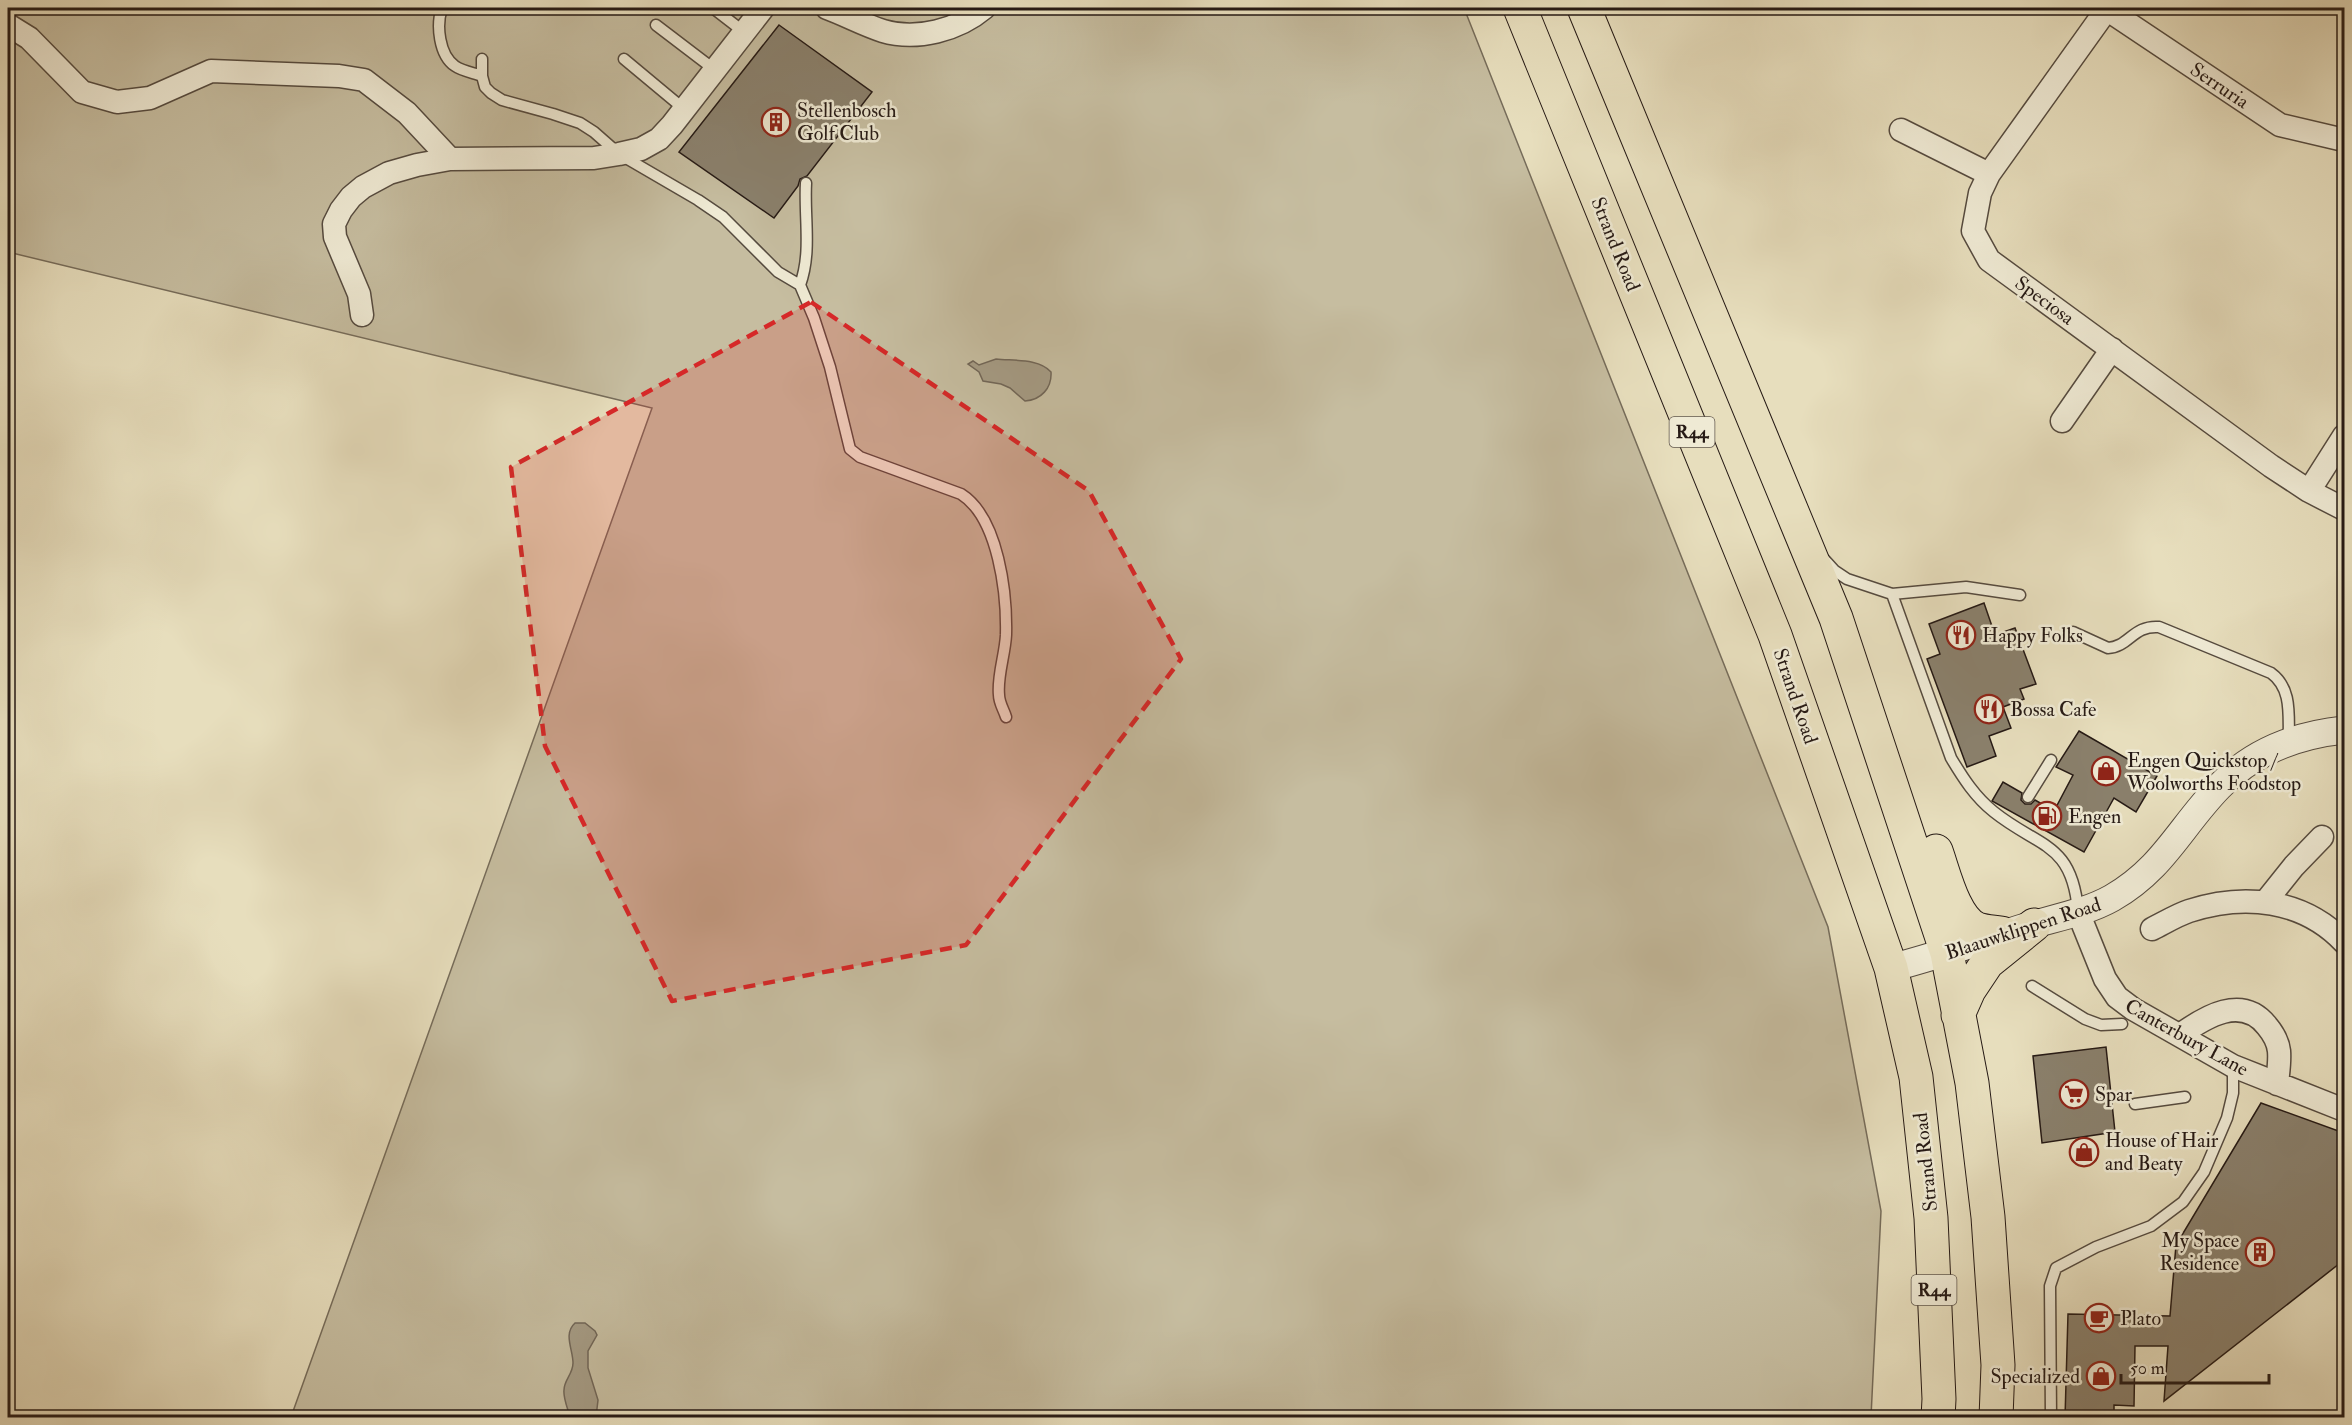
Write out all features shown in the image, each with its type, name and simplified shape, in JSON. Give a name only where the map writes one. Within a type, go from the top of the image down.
[{"type":"main road","name":"Strand Road","points":[[1520,8],[1775,635],[1891,968],[1916,1077],[1931,1218],[1938,1418]]},
{"type":"main road","points":[[1584,8],[1836,618],[1947,953],[1972,1083],[1988,1217],[1998,1365],[1996,1418]]},
{"type":"main road","points":[[1881,755],[1900,772],[1916,794],[1957,909],[1966,921],[1977,929],[2019,929]]},
{"type":"main road","points":[[1958,1016],[1982,968],[2019,929]]},
{"type":"street","points":[[362,315],[359,294],[335,237],[334,224],[340,210],[363,187],[389,173],[450,159],[594,158],[641,148],[660,139],[763,8]]},
{"type":"street","points":[[827,8],[885,31],[910,35],[944,30],[967,20],[984,8]]},
{"type":"street","name":"Serruria","points":[[2106,8],[2280,124],[2344,140]]},
{"type":"street","name":"Speciosa","points":[[2106,8],[1989,174],[1978,201],[1973,231],[1989,260],[2309,491],[2344,510]]},
{"type":"street","points":[[8,25],[29,38],[82,92],[117,102],[150,98],[211,70],[248,74],[339,76],[364,80],[407,113],[450,159]]},
{"type":"street","points":[[1901,130],[1989,174]]},
{"type":"street","points":[[2062,421],[2112,349]]},
{"type":"street","points":[[2309,491],[2344,436]]},
{"type":"street","name":"Blaauwklippen Road","points":[[1891,968],[2078,912],[2111,899],[2135,883],[2160,860],[2218,787],[2239,768],[2261,754],[2289,741],[2323,732],[2344,730]]},
{"type":"street","points":[[2266,901],[2294,866],[2322,837]]},
{"type":"street","points":[[2152,929],[2187,911],[2211,905],[2266,901],[2315,920],[2344,942]]},
{"type":"street","name":"Canterbury Lane","points":[[2078,912],[2105,979],[2117,997],[2233,1066],[2344,1110]]},
{"type":"street","points":[[2180,1035],[2211,1015],[2231,1009],[2247,1011],[2262,1019],[2272,1031],[2279,1049],[2277,1084]]},
{"type":"lane","points":[[442,8],[439,15],[443,53],[455,66],[482,76]]},
{"type":"lane","points":[[713,8],[744,32]]},
{"type":"lane","points":[[656,25],[715,70]]},
{"type":"lane","points":[[482,59],[482,76],[485,87],[502,100],[579,123],[607,142],[619,154],[706,206],[735,229],[778,272],[800,285],[814,318],[830,367],[850,449],[860,457],[961,494],[974,505],[982,517],[998,558],[1003,591],[1006,636],[999,694],[1006,717]]},
{"type":"lane","points":[[624,59],[684,110]]},
{"type":"lane","points":[[800,285],[805,270],[806,183]]},
{"type":"lane","points":[[1796,522],[1835,571],[1847,579],[1892,594],[1966,587],[2020,595]]},
{"type":"lane","points":[[1892,594],[1951,758],[1980,799],[1995,813],[2015,819],[2068,867],[2076,890],[2078,912]]},
{"type":"lane","points":[[2073,632],[2099,645],[2114,648],[2143,628],[2159,627],[2271,674],[2280,680],[2286,689],[2289,741]]},
{"type":"lane","points":[[2028,796],[2051,760]]},
{"type":"lane","points":[[2032,986],[2085,1019],[2101,1025],[2122,1024]]},
{"type":"lane","points":[[2052,1418],[2049,1286],[2056,1268],[2096,1247],[2151,1226],[2183,1202],[2204,1172],[2226,1118],[2233,1093],[2233,1066]]},
{"type":"lane","points":[[2135,1104],[2186,1097]]},
{"type":"highlighted area","points":[[811,302],[1089,491],[1181,659],[966,945],[672,1001],[545,746],[511,467]]},
{"type":"shaded area","name":"Stellenbosch Golf Club","points":[[8,8],[1464,8],[1828,927],[1881,1211],[1871,1417],[291,1417],[652,408],[8,252]]},
{"type":"shaded area","points":[[996,359],[1040,364],[1051,372],[1050,383],[1041,396],[1025,401],[1010,388],[983,381],[979,372],[968,364],[973,361],[979,365]]},
{"type":"shaded area","points":[[575,1323],[585,1323],[597,1335],[588,1351],[588,1368],[598,1400],[596,1417],[570,1417],[565,1400],[564,1386],[573,1363],[569,1337],[571,1327]]},
{"type":"building","name":"Stellenbosch Golf Club","points":[[779,25],[872,92],[807,176],[800,179],[798,186],[774,218],[679,152]]},
{"type":"building","points":[[1984,603],[1995,635],[2015,628],[2036,684],[2020,689],[2024,699],[2003,707],[2011,728],[1989,736],[1996,756],[1967,767],[1927,659],[1940,654],[1929,624]]},
{"type":"building","points":[[2079,731],[2157,776],[2136,812],[2114,798],[2084,852],[1992,801],[2003,782],[2022,793],[2021,800],[2025,804],[2031,804],[2035,800],[2054,811],[2073,775],[2056,767]]},
{"type":"building","name":"Spar","points":[[2106,1047],[2115,1132],[2042,1143],[2033,1056]]},
{"type":"building","name":"My Space Residence","points":[[2261,1103],[2344,1133],[2344,1260],[2164,1401],[2168,1346],[2135,1346],[2134,1406],[2114,1405],[2114,1418],[2065,1418],[2068,1314],[2170,1316],[2176,1245]]},
{"type":"place","name":"Stellenbosch Golf Club","points":[[776,122]]},
{"type":"place","name":"Happy Folks","points":[[1961,635]]},
{"type":"place","name":"Bossa Cafe","points":[[1989,709]]},
{"type":"place","name":"Engen Quickstop / Woolworths Foodstop","points":[[2106,771]]},
{"type":"place","name":"Engen","points":[[2047,816]]},
{"type":"place","name":"Spar","points":[[2074,1094]]},
{"type":"place","name":"House of Hair and Beaty","points":[[2084,1152]]},
{"type":"place","name":"My Space Residence","points":[[2260,1252]]},
{"type":"place","name":"Plato","points":[[2099,1318]]},
{"type":"place","name":"Specialized","points":[[2101,1376]]}]
